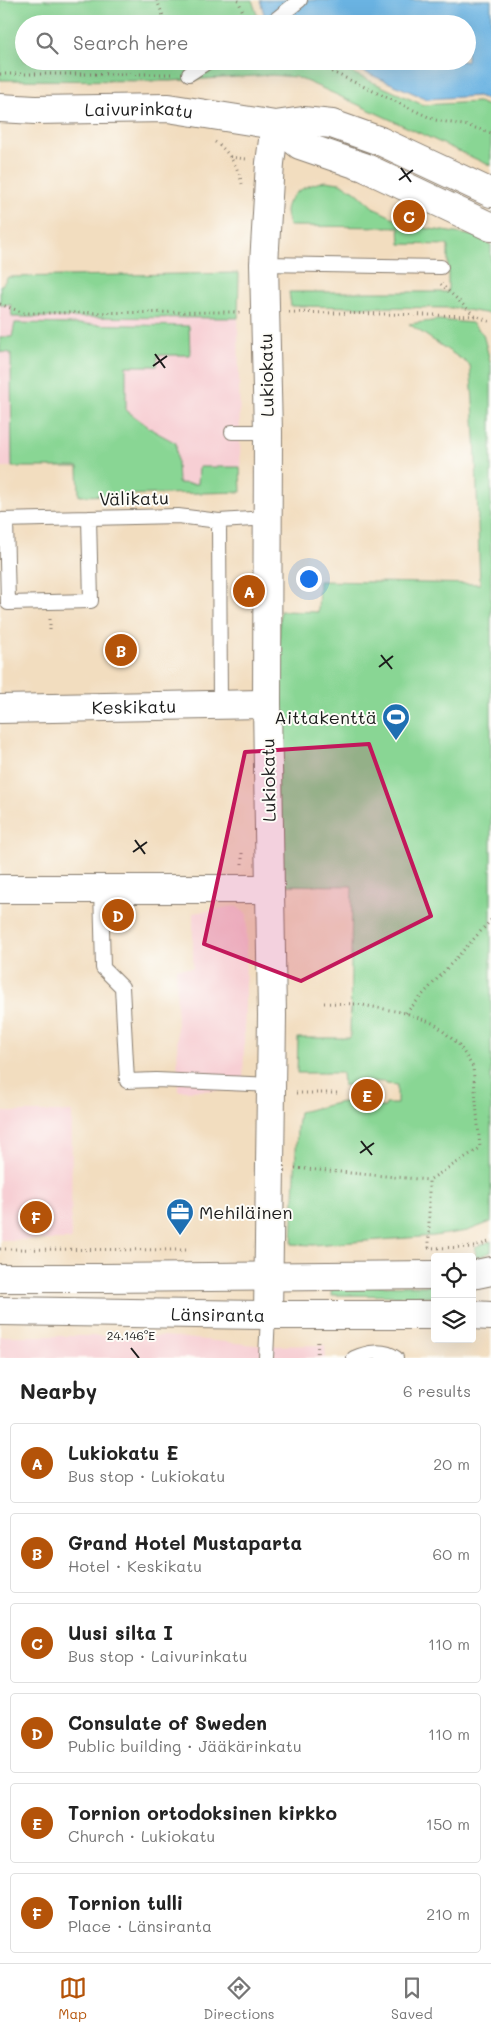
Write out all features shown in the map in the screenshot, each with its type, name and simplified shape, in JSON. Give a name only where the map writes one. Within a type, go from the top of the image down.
[{"type":"street","name":"Laivurinkatu","points":[[0,107],[35,110],[168,108],[275,125],[303,120],[332,124],[380,141],[491,193]]},
{"type":"street","name":"Laivurinkatu","points":[[275,125],[300,144],[364,167],[491,227]]},
{"type":"street","name":"Lukiokatu","points":[[268,1315],[268,1277],[279,1089],[269,889],[267,704],[268,432],[264,264],[270,163],[275,125]]},
{"type":"street","name":"Keskikatu","points":[[0,709],[267,704]]},
{"type":"street","points":[[0,889],[269,889]]},
{"type":"street","points":[[476,1274],[491,1271]]},
{"type":"street","name":"Länsiranta","points":[[0,1278],[431,1275]]},
{"type":"street","name":"Länsiranta","points":[[0,1311],[268,1315],[431,1315]]},
{"type":"street","points":[[476,1315],[491,1316]]},
{"type":"lane","points":[[281,15],[300,0]]},
{"type":"lane","points":[[189,74],[195,70]]},
{"type":"lane","points":[[264,264],[441,266]]},
{"type":"lane","points":[[232,432],[268,432]]},
{"type":"lane","name":"Välikatu","points":[[3,520],[178,516],[219,521],[268,518]]},
{"type":"lane","points":[[3,520],[8,603],[91,601],[89,518]]},
{"type":"lane","points":[[219,521],[220,706]]},
{"type":"lane","points":[[101,888],[103,968],[122,987],[127,1081],[156,1080],[279,1089]]},
{"type":"lane","points":[[266,1358],[268,1315]]},
{"type":"lane","points":[[354,1358],[369,1353],[386,1353],[396,1358]]},
{"type":"path","points":[[157,0],[163,15]]},
{"type":"path","points":[[238,0],[244,15]]},
{"type":"path","points":[[328,70],[435,120],[469,126],[491,133]]},
{"type":"path","points":[[0,74],[189,74]]},
{"type":"path","points":[[441,266],[440,284],[476,316]]},
{"type":"path","points":[[406,1013],[491,920]]},
{"type":"path","points":[[285,1167],[429,1180],[480,1148],[473,1066],[459,1044],[435,1024],[406,1013],[357,1004],[324,1003]]},
{"type":"path","points":[[279,1089],[338,1093]]},
{"type":"path","points":[[429,1180],[429,1248]]},
{"type":"path","points":[[475,1247],[491,1241]]},
{"type":"path","points":[[0,1249],[196,1250]]},
{"type":"highlighted area","points":[[369,744],[431,916],[301,981],[204,944],[245,752]]},
{"type":"shaded area","points":[[0,305],[12,305],[12,317],[238,318],[241,492],[79,496],[78,467],[0,467]]},
{"type":"shaded area","points":[[236,906],[247,914],[243,1090],[178,1091],[176,968],[193,968],[193,913]]},
{"type":"shaded area","points":[[0,1112],[72,1112],[71,1240],[0,1240]]},
{"type":"shaded area","points":[[0,1336],[165,1336],[266,1346],[325,1345],[326,1358],[0,1358]]},
{"type":"green space","points":[[0,0],[252,0],[257,15],[15,15],[15,70],[346,70],[423,105],[478,102],[491,107],[491,166],[296,77],[272,75],[170,81],[0,80]]},
{"type":"green space","points":[[325,181],[340,183],[355,191],[375,209],[411,226],[475,236],[491,245],[491,314],[454,308],[291,306],[289,292],[448,292],[448,245],[400,244],[399,227],[289,226],[286,210],[291,198],[306,187]]},
{"type":"green space","points":[[239,273],[238,318],[12,317],[11,305],[0,305],[0,285],[8,277]]},
{"type":"green space","points":[[439,320],[472,323],[483,334],[491,365],[491,1222],[467,1231],[434,1236],[313,1245],[292,1244],[299,1112],[342,1102],[359,1102],[359,1107],[385,1107],[386,1104],[397,1104],[397,1085],[386,1084],[385,1082],[359,1081],[359,1086],[343,1085],[342,1073],[297,1073],[298,1038],[350,1038],[352,886],[273,885],[280,611],[318,612],[319,581],[480,584],[470,365],[409,324]]},
{"type":"green space","points":[[15,323],[189,326],[190,355],[158,355],[157,366],[126,366],[126,410],[154,431],[176,443],[178,483],[198,484],[199,467],[240,467],[241,492],[79,496],[78,467],[12,467],[11,353],[0,352],[0,337],[12,337]]},
{"type":"green space","points":[[491,1241],[491,1252],[476,1258],[475,1247]]},
{"type":"green space","points":[[332,1285],[431,1286],[431,1296],[331,1295]]},
{"type":"water","points":[[260,0],[491,0],[491,101],[478,96],[427,99],[360,70],[476,70],[476,15],[264,14]]},
{"type":"place","name":"Uusi silta I","points":[[409,216]]},
{"type":"place","name":"Lukiokatu E","points":[[249,591]]},
{"type":"place","name":"Grand Hotel Mustaparta","points":[[121,650]]},
{"type":"place","name":"Aittakenttä","points":[[396,741]]},
{"type":"place","name":"Consulate of Sweden","points":[[118,915]]},
{"type":"place","name":"Tornion ortodoksinen kirkko","points":[[367,1095]]},
{"type":"place","name":"Tornion tulli","points":[[36,1217]]},
{"type":"place","name":"Mehiläinen","points":[[180,1236]]}]
